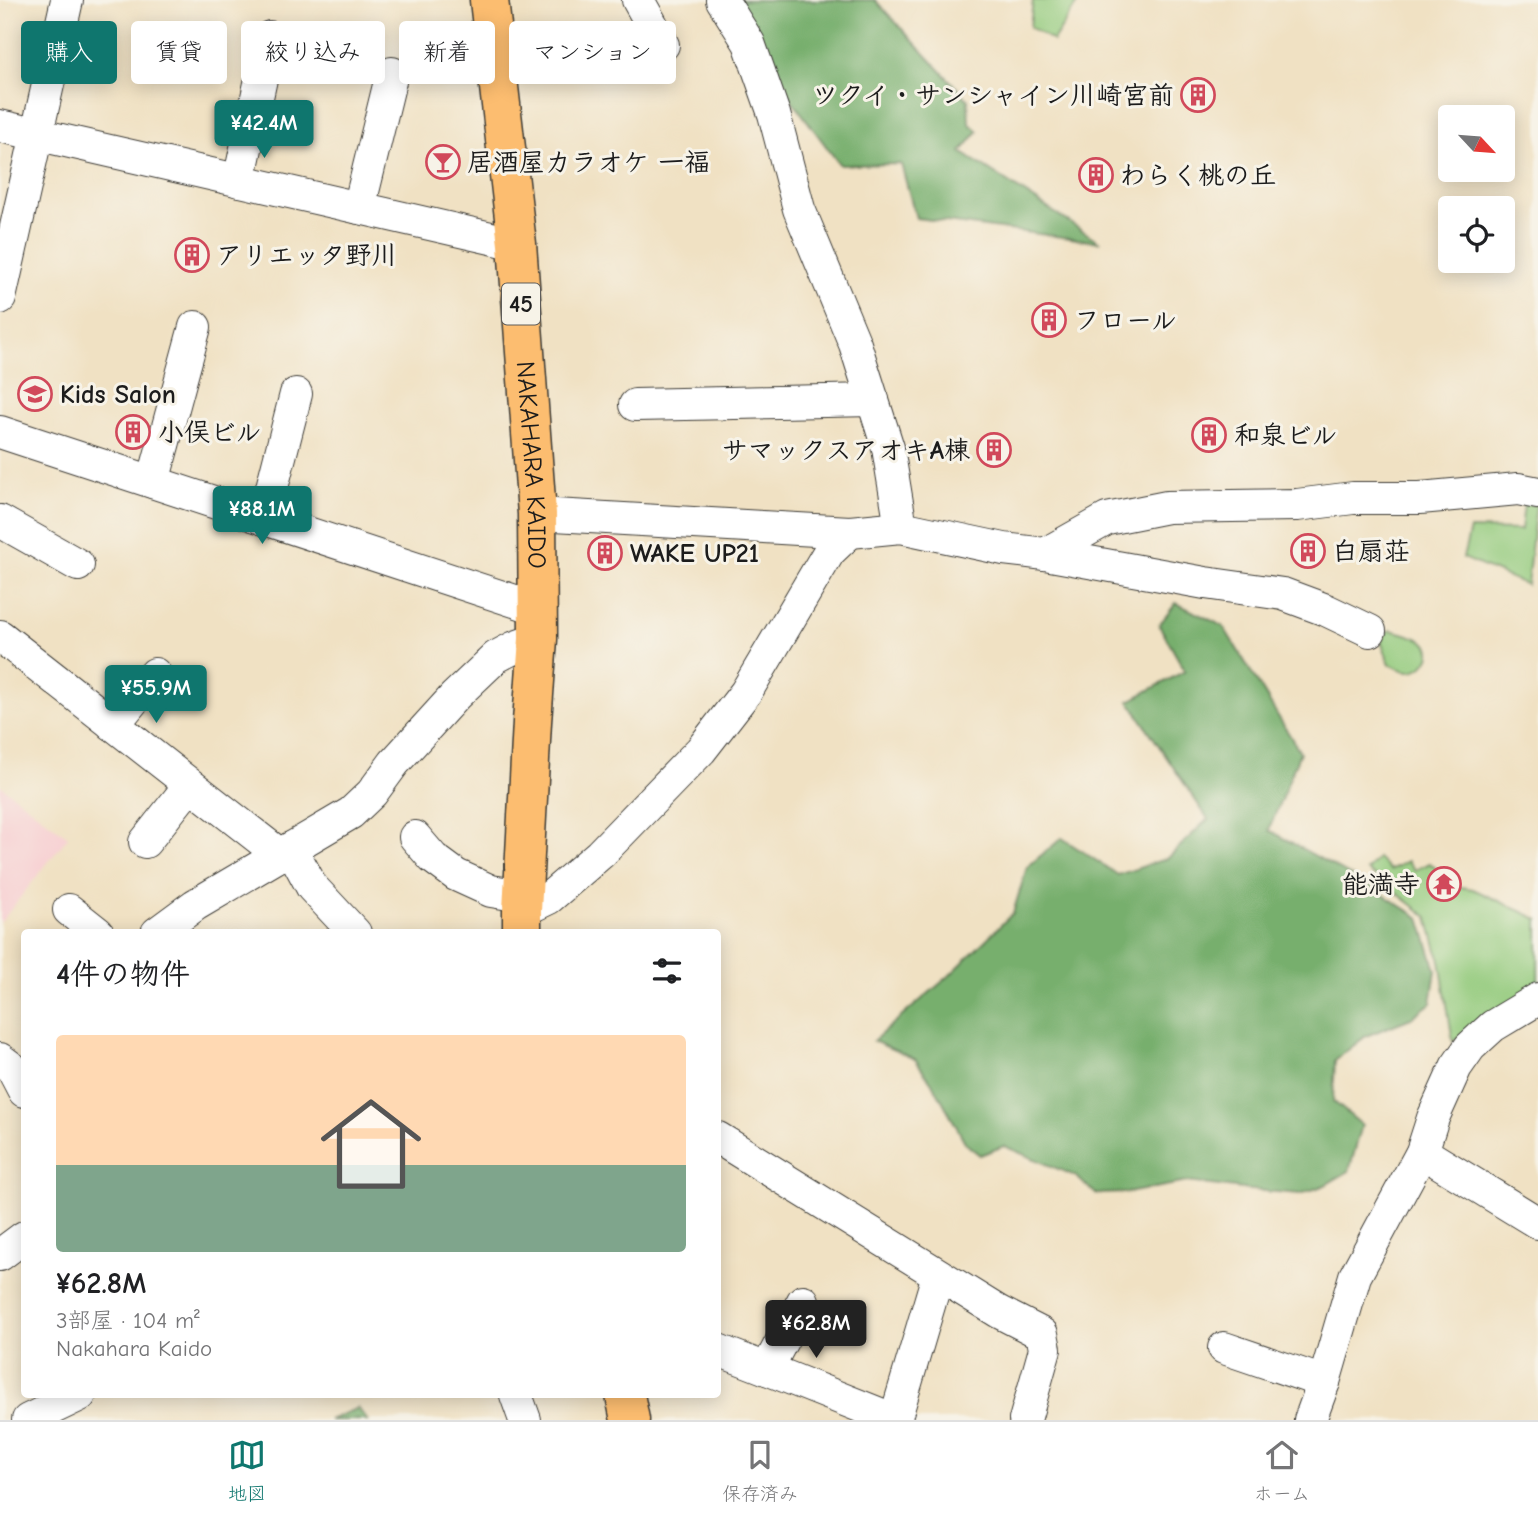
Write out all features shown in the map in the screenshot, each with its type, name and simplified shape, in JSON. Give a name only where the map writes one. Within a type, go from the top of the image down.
[{"type":"main road","name":"NAKAHARA KAIDO","points":[[489,0],[517,244],[537,514],[538,624],[522,913]]},
{"type":"main road","points":[[626,1398],[630,1420]]},
{"type":"street","points":[[0,298],[67,0]]},
{"type":"street","points":[[638,0],[650,21]]},
{"type":"street","points":[[722,0],[749,43],[774,114],[799,209],[855,344],[888,448],[901,527]]},
{"type":"street","points":[[359,208],[392,73]]},
{"type":"street","points":[[239,181],[260,84]]},
{"type":"street","points":[[0,126],[517,244]]},
{"type":"street","points":[[153,482],[195,327]]},
{"type":"street","points":[[264,519],[296,394]]},
{"type":"street","points":[[635,405],[873,400]]},
{"type":"street","points":[[3,439],[153,482],[264,519],[538,624],[515,647],[496,657],[455,696],[394,763],[372,793],[351,813],[195,905],[162,929]]},
{"type":"street","points":[[1045,554],[1107,519],[1167,507],[1297,505],[1353,498],[1420,498],[1518,489],[1538,493]]},
{"type":"street","points":[[537,514],[850,533],[901,527],[1004,549],[1283,594],[1326,610],[1370,631]]},
{"type":"street","points":[[0,521],[78,565]]},
{"type":"street","points":[[415,837],[433,858],[456,875],[491,891],[522,913],[549,898],[600,854],[701,750],[746,692],[829,552],[850,533]]},
{"type":"street","points":[[0,636],[190,785],[285,851],[312,887],[351,929]]},
{"type":"street","points":[[113,725],[155,674]]},
{"type":"street","points":[[145,842],[190,785]]},
{"type":"street","points":[[69,910],[93,929]]},
{"type":"street","points":[[1310,1420],[1355,1276],[1422,1152],[1433,1118],[1456,1067],[1470,1047],[1493,1026],[1538,999]]},
{"type":"street","points":[[721,1141],[999,1312],[1042,1334],[1045,1349],[1025,1420]]},
{"type":"street","points":[[1422,1152],[1538,1223]]},
{"type":"street","points":[[0,1255],[21,1239]]},
{"type":"street","points":[[721,1351],[895,1420],[938,1275]]},
{"type":"street","points":[[768,1368],[803,1301]]},
{"type":"street","points":[[1224,1348],[1324,1382]]},
{"type":"street","points":[[28,1420],[67,1398]]},
{"type":"street","points":[[517,1398],[525,1420]]},
{"type":"shaded area","points":[[0,785],[68,837],[0,923]]},
{"type":"green space","points":[[728,0],[875,0],[968,100],[969,123],[978,131],[961,152],[1100,242],[916,218],[901,164],[840,165],[771,72]]},
{"type":"green space","points":[[1033,0],[1079,0],[1053,41],[1030,27]]},
{"type":"green space","points":[[1524,504],[1536,505],[1527,585],[1463,558],[1470,529],[1521,530]]},
{"type":"green space","points":[[1176,603],[1223,626],[1300,752],[1269,830],[1371,887],[1420,918],[1436,970],[1431,1003],[1411,1018],[1366,1036],[1335,1060],[1333,1101],[1362,1125],[1349,1171],[1325,1185],[1301,1194],[1187,1182],[1127,1193],[1096,1194],[1075,1176],[1004,1146],[980,1155],[966,1144],[936,1089],[915,1059],[873,1041],[949,976],[1013,913],[1027,867],[1062,838],[1118,875],[1168,858],[1208,819],[1129,701],[1185,671],[1159,625]]},
{"type":"green space","points":[[1390,630],[1415,637],[1427,644],[1430,653],[1424,665],[1408,671],[1390,664],[1381,642]]},
{"type":"green space","points":[[1378,858],[1390,870],[1408,861],[1415,870],[1430,863],[1455,886],[1473,889],[1538,919],[1538,984],[1453,1042],[1440,961],[1428,917],[1367,870]]},
{"type":"green space","points":[[358,1408],[367,1420],[329,1420]]},
{"type":"place","name":"ツクイ・サンシャイン川崎宮前","points":[[1198,95]]},
{"type":"place","name":"居酒屋カラオケ 一福","points":[[443,162]]},
{"type":"place","name":"わらく桃の丘","points":[[1096,175]]},
{"type":"place","name":"アリエッタ野川","points":[[192,255]]},
{"type":"place","name":"フロール","points":[[1049,320]]},
{"type":"place","name":"Kids Salon","points":[[35,394]]},
{"type":"place","name":"小俣ビル","points":[[133,432]]},
{"type":"place","name":"和泉ビル","points":[[1209,435]]},
{"type":"place","name":"サマックスアオキA棟","points":[[994,450]]},
{"type":"place","name":"白扇荘","points":[[1308,551]]},
{"type":"place","name":"WAKE UP21","points":[[605,553]]},
{"type":"place","name":"能満寺","points":[[1444,884]]}]
